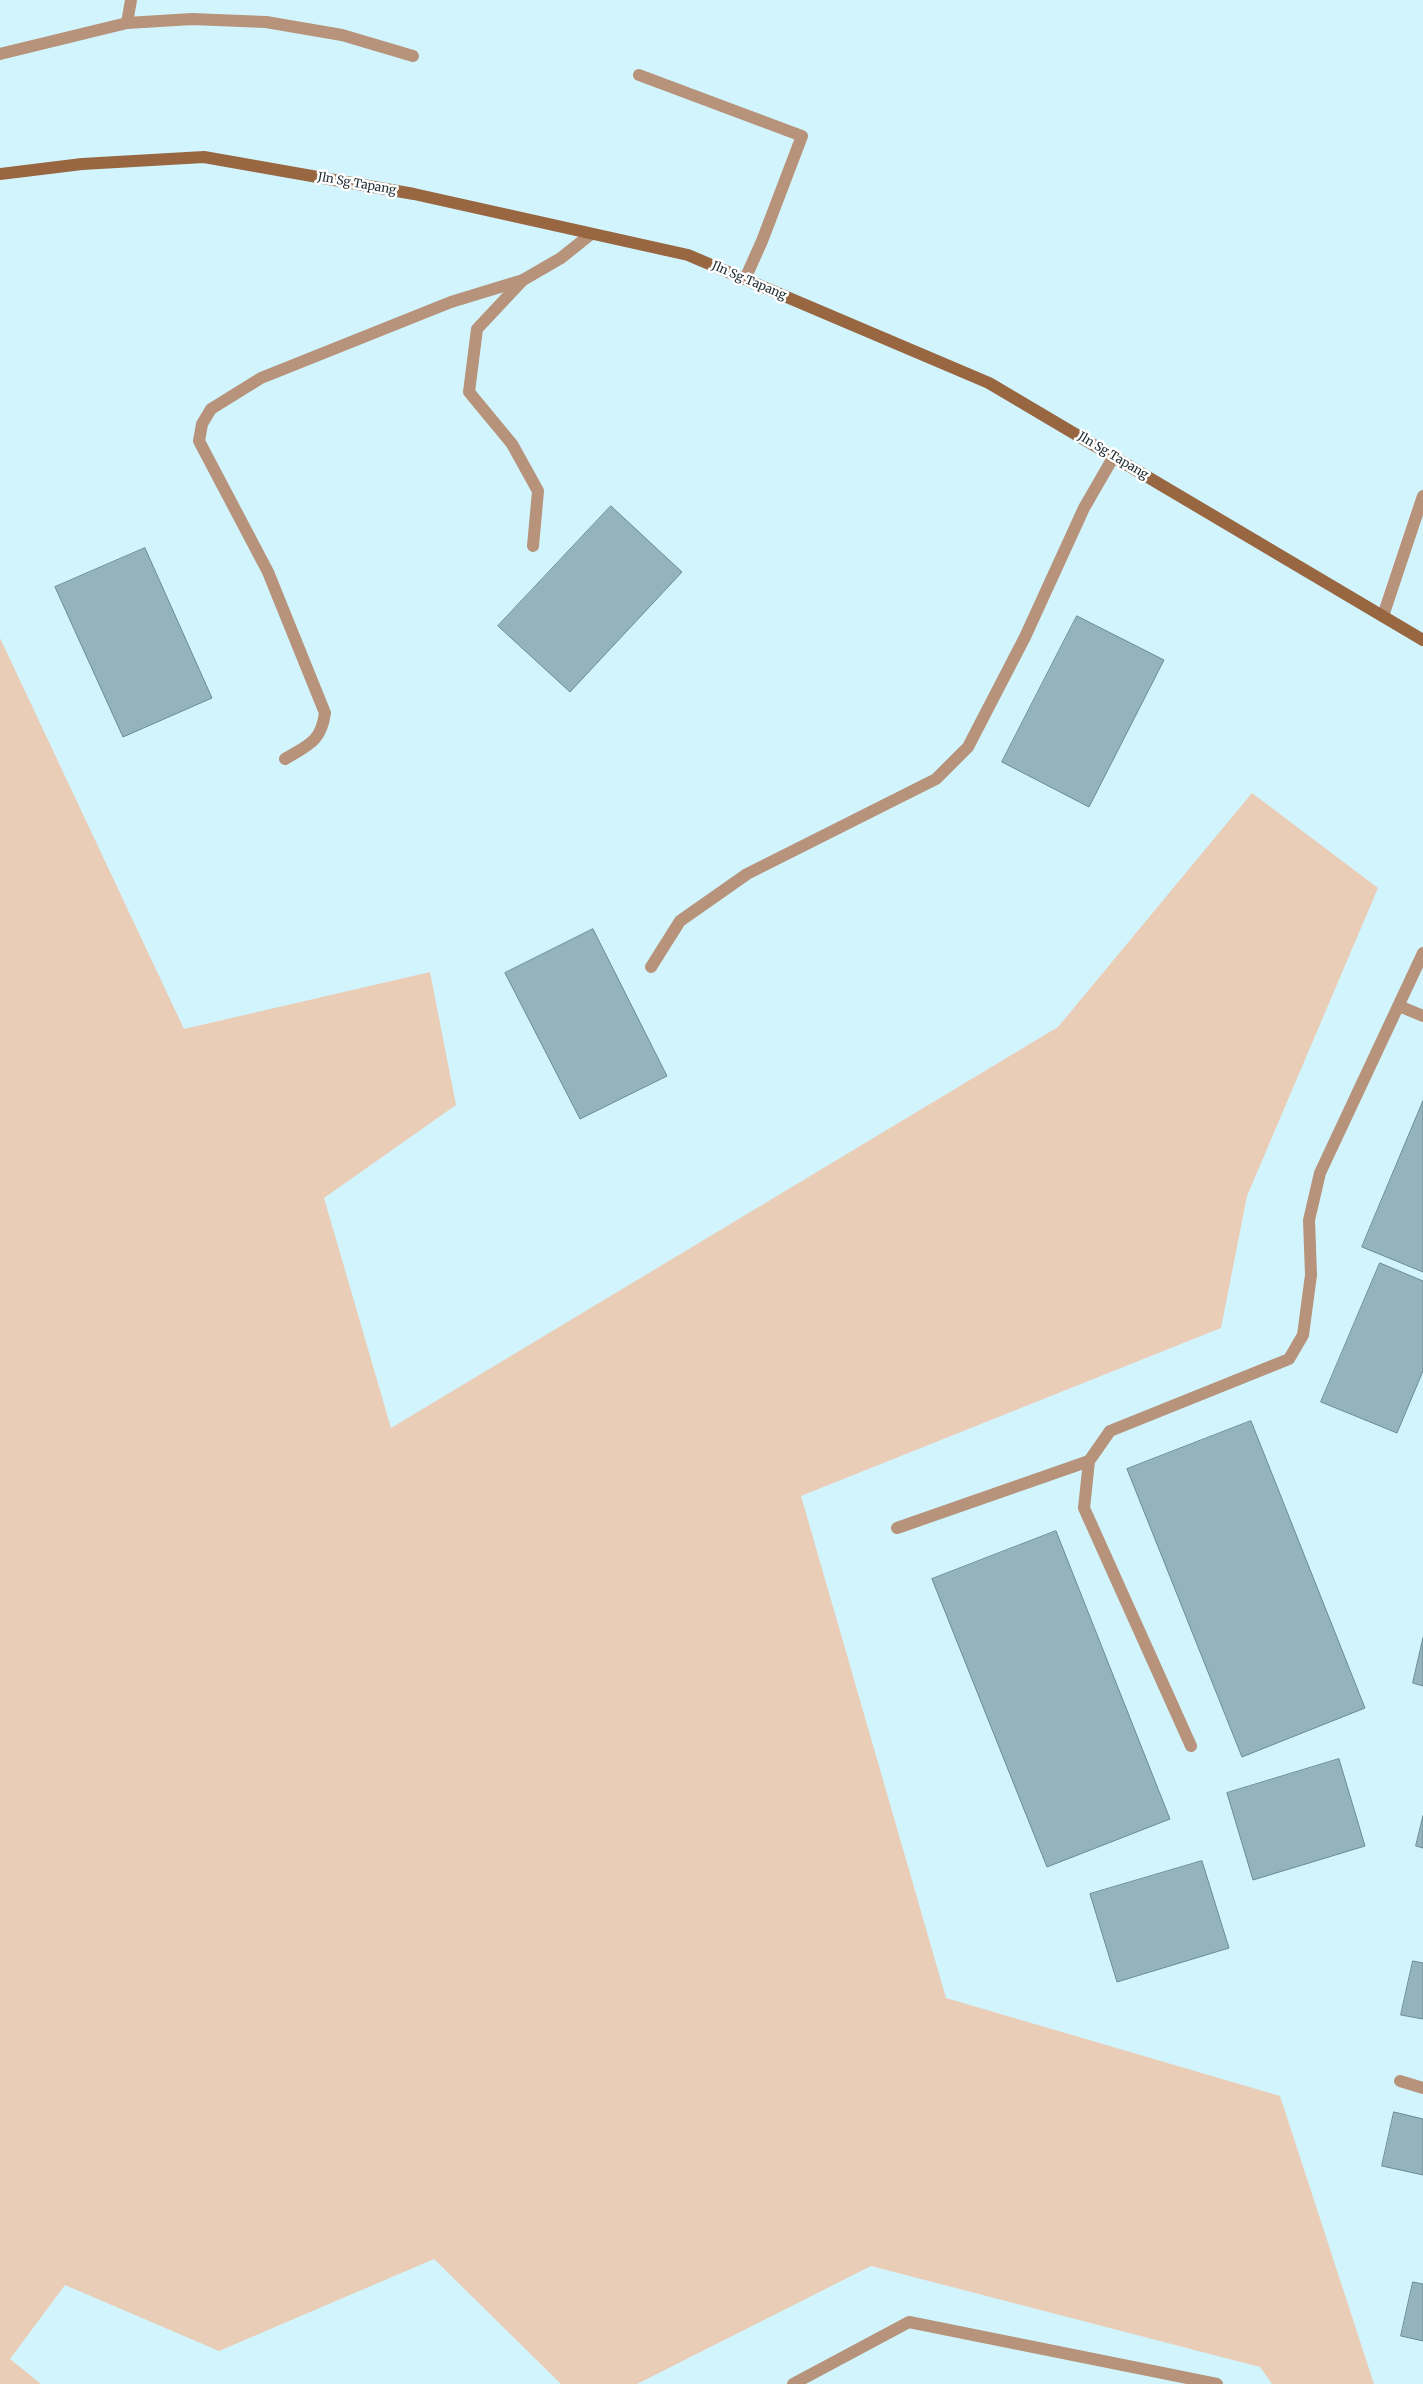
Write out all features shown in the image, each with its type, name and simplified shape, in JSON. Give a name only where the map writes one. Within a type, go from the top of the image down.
[{"type":"street","points":[[127,24],[131,0]]},
{"type":"street","points":[[0,54],[127,24],[192,19],[266,22],[342,35],[413,56]]},
{"type":"street","points":[[639,75],[802,136],[762,241],[745,279]]},
{"type":"street","name":"Jln Sg Tapang","points":[[0,174],[82,164],[204,157],[414,194],[688,256],[989,383],[1423,640]]},
{"type":"street","points":[[285,759],[315,741],[323,729],[326,713],[268,572],[199,441],[202,424],[211,409],[261,378],[451,302],[523,280],[561,258],[591,234]]},
{"type":"street","points":[[523,280],[477,329],[469,392],[512,444],[538,490],[533,546]]},
{"type":"street","points":[[651,967],[680,921],[747,874],[936,779],[968,747],[1024,637],[1084,508],[1114,456]]},
{"type":"street","points":[[1383,616],[1423,496]]},
{"type":"street","points":[[1191,1746],[1084,1508],[1089,1461],[1110,1432],[1289,1359],[1303,1335],[1311,1275],[1309,1220],[1320,1173],[1423,953]]},
{"type":"street","points":[[1399,1006],[1423,1016]]},
{"type":"street","points":[[897,1528],[1089,1461]]},
{"type":"street","points":[[1400,2082],[1423,2088]]},
{"type":"street","points":[[793,2384],[909,2322],[1217,2384]]},
{"type":"shaded area","points":[[0,638],[184,1029],[430,972],[456,1105],[324,1198],[391,1428],[1058,1027],[1252,793],[1378,888],[1247,1196],[1221,1328],[801,1496],[946,1998],[1280,2096],[1374,2384],[1272,2384],[1260,2367],[871,2266],[637,2384],[561,2384],[434,2259],[219,2351],[65,2285],[10,2359],[41,2384],[0,2384]]},
{"type":"building","points":[[611,506],[682,572],[570,692],[498,626]]},
{"type":"building","points":[[145,548],[212,698],[123,737],[55,587]]},
{"type":"building","points":[[1077,616],[1164,660],[1089,807],[1002,762]]},
{"type":"building","points":[[593,929],[667,1076],[580,1119],[505,973]]},
{"type":"building","points":[[1423,1101],[1423,1272],[1362,1247]]},
{"type":"building","points":[[1380,1263],[1423,1281],[1423,1371],[1397,1433],[1321,1402]]},
{"type":"building","points":[[1251,1421],[1365,1708],[1242,1757],[1127,1469]]},
{"type":"building","points":[[1056,1531],[1170,1819],[1047,1867],[932,1579]]},
{"type":"building","points":[[1423,1638],[1423,1686],[1413,1683]]},
{"type":"building","points":[[1339,1759],[1365,1846],[1253,1880],[1227,1793]]},
{"type":"building","points":[[1423,1816],[1423,1848],[1416,1846]]},
{"type":"building","points":[[1202,1861],[1229,1948],[1117,1982],[1090,1894]]},
{"type":"building","points":[[1413,1961],[1423,1963],[1423,2019],[1401,2015]]},
{"type":"building","points":[[1394,2112],[1423,2119],[1423,2175],[1382,2166]]},
{"type":"building","points":[[1413,2282],[1423,2284],[1423,2341],[1401,2336]]}]
